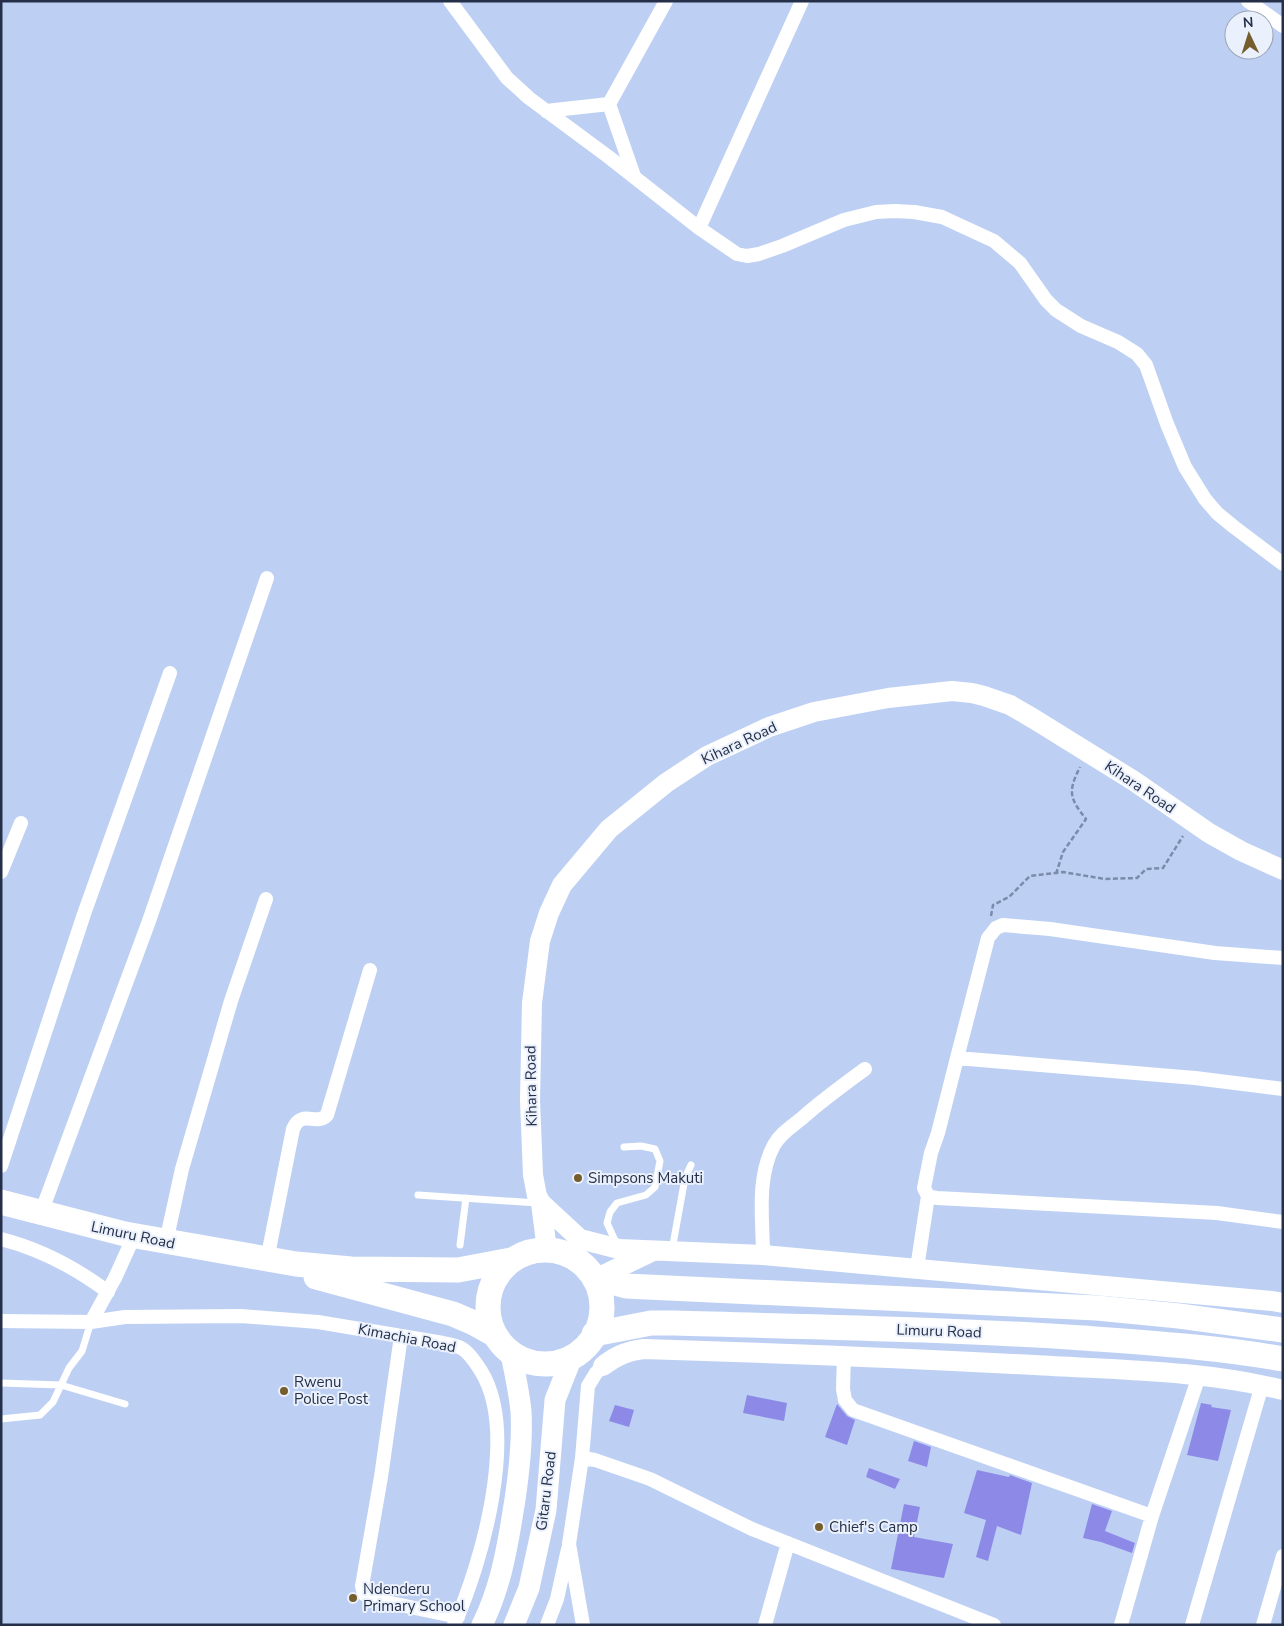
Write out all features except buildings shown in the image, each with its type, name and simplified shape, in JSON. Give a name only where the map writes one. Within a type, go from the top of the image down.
[{"type":"highway","name":"Limuru Road","points":[[1,1202],[134,1236],[267,1260],[351,1269],[458,1270],[511,1260]]},
{"type":"highway","points":[[547,1250],[562,1251],[587,1266],[597,1278],[601,1290],[600,1321],[594,1334],[585,1346],[572,1357],[553,1363],[526,1362],[511,1354],[499,1344],[492,1333],[488,1313],[490,1290],[499,1273],[511,1260],[528,1253],[547,1250]]},
{"type":"highway","name":"Limuru Road","points":[[267,1260],[324,1280],[453,1314],[492,1333]]},
{"type":"highway","name":"Limuru Road","points":[[597,1278],[626,1286],[1097,1308],[1283,1330]]},
{"type":"highway","name":"Limuru Road","points":[[594,1334],[651,1323],[674,1322],[1009,1334],[1154,1343],[1256,1354],[1283,1359]]},
{"type":"main road","points":[[482,1625],[490,1609],[503,1565],[519,1478],[519,1391],[511,1354]]},
{"type":"main road","name":"Gitaru Road","points":[[514,1625],[529,1588],[546,1510],[555,1400],[572,1357]]},
{"type":"street","points":[[450,1],[507,78],[546,111],[698,228],[736,254],[747,256],[759,254],[844,220],[876,212],[895,211],[942,217],[994,241],[1020,263],[1046,300],[1056,310],[1081,326],[1118,342],[1137,354],[1146,365],[1167,424],[1186,466],[1205,499],[1217,513],[1283,564]]},
{"type":"street","points":[[634,177],[609,104],[666,1]]},
{"type":"street","points":[[698,228],[802,1]]},
{"type":"street","points":[[1248,1],[1283,26]]},
{"type":"street","points":[[546,111],[609,104]]},
{"type":"street","points":[[41,1213],[148,921],[267,578]]},
{"type":"street","points":[[1,1166],[84,914],[170,673]]},
{"type":"street","name":"Kihara Road","points":[[547,1250],[541,1203],[537,1196],[534,1175],[530,1100],[532,1004],[540,941],[549,913],[562,885],[609,829],[666,783],[716,752],[769,727],[814,712],[888,698],[952,691],[972,693],[1010,706],[1134,781],[1209,834],[1283,870]]},
{"type":"street","points":[[1,872],[21,823]]},
{"type":"street","points":[[166,1242],[184,1160],[231,1001],[266,899]]},
{"type":"street","points":[[917,1268],[928,1196],[924,1188],[930,1153],[938,1133],[988,938],[996,928],[1003,926],[1050,929],[1201,952],[1283,958]]},
{"type":"street","points":[[267,1260],[293,1129],[296,1122],[301,1119],[320,1120],[327,1115],[370,970]]},
{"type":"street","points":[[957,1058],[1195,1078],[1283,1089]]},
{"type":"street","points":[[763,1255],[762,1189],[773,1146],[780,1136],[864,1069]]},
{"type":"street","points":[[928,1196],[1217,1213],[1283,1222]]},
{"type":"street","points":[[541,1203],[580,1239],[620,1250],[763,1255],[1078,1282],[1272,1300],[1283,1303]]},
{"type":"street","points":[[91,1322],[108,1292],[134,1236]]},
{"type":"street","points":[[1,1239],[49,1256],[90,1279],[108,1292]]},
{"type":"street","points":[[597,1278],[663,1252]]},
{"type":"street","name":"Kimachia Road","points":[[1,1321],[91,1322],[125,1317],[241,1316],[318,1322],[443,1343],[462,1348],[476,1362],[488,1383],[495,1406],[497,1450],[486,1535],[473,1577],[456,1621]]},
{"type":"street","points":[[401,1336],[381,1477],[362,1586],[364,1594],[372,1600],[456,1621]]},
{"type":"street","points":[[547,1625],[557,1599],[569,1544],[582,1458],[588,1386],[603,1366],[614,1357],[626,1351],[644,1349],[844,1355],[1199,1376],[1283,1390]]},
{"type":"street","points":[[844,1355],[843,1389],[845,1400],[853,1410],[1152,1516]]},
{"type":"street","points":[[1121,1625],[1152,1516],[1199,1376]]},
{"type":"street","points":[[1192,1625],[1262,1385]]},
{"type":"street","points":[[582,1458],[595,1460],[650,1479],[713,1511],[788,1543],[994,1625]]},
{"type":"street","points":[[765,1625],[788,1543]]},
{"type":"street","points":[[569,1544],[583,1625]]},
{"type":"street","points":[[1263,1625],[1283,1556]]},
{"type":"lane","points":[[620,1250],[607,1223],[610,1212],[617,1203],[646,1195],[655,1187],[660,1161],[655,1149],[642,1146],[624,1147]]},
{"type":"lane","points":[[663,1252],[685,1178],[691,1165]]},
{"type":"lane","points":[[418,1195],[541,1203]]},
{"type":"lane","points":[[460,1245],[466,1198]]},
{"type":"lane","points":[[1,1419],[40,1415],[53,1402],[69,1368],[82,1351],[91,1322]]},
{"type":"lane","points":[[1,1383],[61,1385],[125,1404]]},
{"type":"path","points":[[1056,874],[1063,852],[1086,820],[1071,794],[1073,781],[1087,752]]},
{"type":"path","points":[[988,938],[993,905],[1009,897],[1030,876],[1063,872],[1104,879],[1137,878],[1146,869],[1163,868],[1193,822]]},
{"type":"place","name":"Simpsons Makuti","points":[[578,1178]]},
{"type":"place","name":"Rwenu Police Post","points":[[284,1391]]},
{"type":"place","name":"Chief's Camp","points":[[819,1527]]},
{"type":"place","name":"Ndenderu Primary School","points":[[353,1598]]}]
